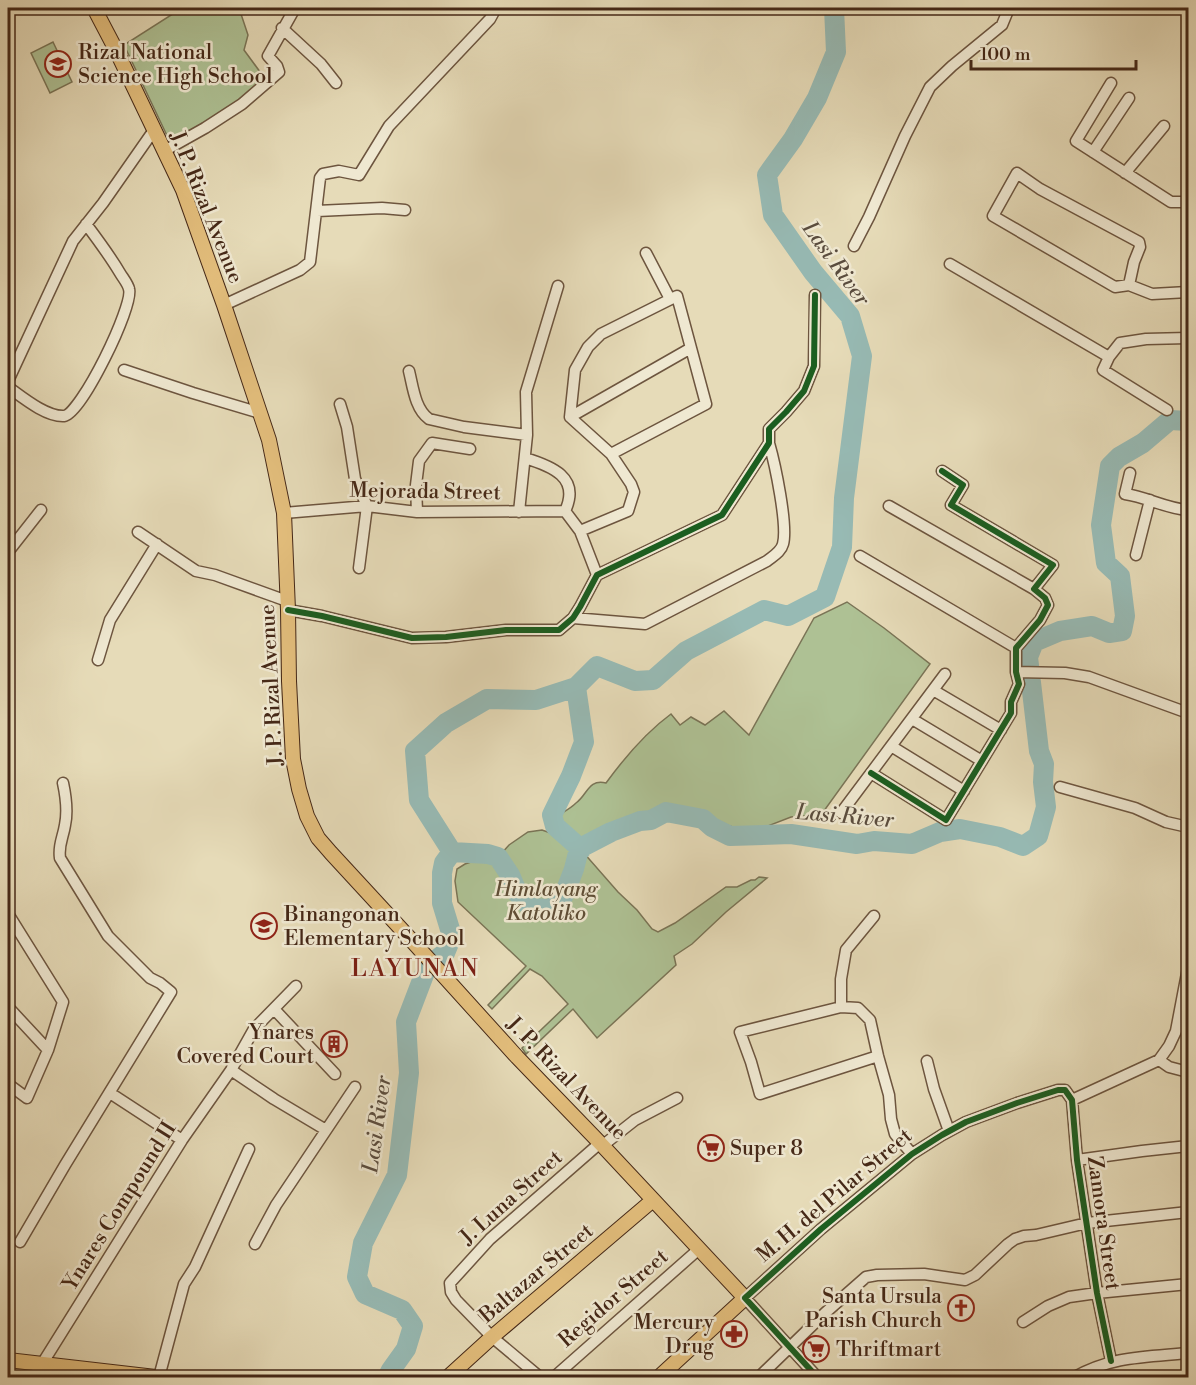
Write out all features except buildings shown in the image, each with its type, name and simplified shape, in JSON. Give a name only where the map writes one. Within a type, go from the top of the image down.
[{"type":"main road","name":"J. P. Rizal Avenue","points":[[94,8],[183,190],[260,412],[274,462],[284,513],[293,759],[307,816],[318,838],[517,1058],[601,1144],[744,1298]]},
{"type":"main road","name":"Baltazar Street","points":[[447,1377],[653,1200]]},
{"type":"main road","name":"M. H. del Pilar Street","points":[[658,1377],[744,1298]]},
{"type":"main road","points":[[8,1360],[162,1377]]},
{"type":"street","points":[[164,151],[242,104],[279,72],[268,56],[295,8]]},
{"type":"street","points":[[224,305],[300,270],[310,262],[322,174],[339,171],[359,175],[389,126],[490,19],[496,8]]},
{"type":"street","points":[[854,246],[870,217],[905,136],[930,87],[1002,25],[1009,8]]},
{"type":"street","points":[[282,28],[321,64],[336,83]]},
{"type":"street","points":[[1112,83],[1076,141],[1172,202],[1188,202]]},
{"type":"street","points":[[1093,152],[1129,98]]},
{"type":"street","points":[[1125,173],[1164,126]]},
{"type":"street","points":[[8,381],[73,241],[110,194],[154,130]]},
{"type":"street","points":[[1129,285],[1140,247],[1139,242],[1040,189],[1017,173],[993,216],[1115,287],[1129,285],[1152,294],[1188,292]]},
{"type":"street","points":[[317,211],[382,208],[405,210]]},
{"type":"street","points":[[8,387],[47,412],[66,416],[82,398],[104,360],[126,309],[129,289],[103,246],[86,224]]},
{"type":"street","points":[[646,254],[670,299]]},
{"type":"street","points":[[950,264],[1109,357]]},
{"type":"street","points":[[519,512],[527,435],[526,392],[558,286]]},
{"type":"street","points":[[573,618],[645,624],[767,561],[783,547],[784,533],[769,443],[769,429],[804,391],[814,366],[815,295]]},
{"type":"street","points":[[570,417],[575,370],[588,347],[601,334],[677,296],[706,404],[610,454]]},
{"type":"street","points":[[1167,410],[1103,370],[1109,357],[1120,343],[1146,339],[1188,338]]},
{"type":"street","points":[[570,417],[691,348]]},
{"type":"street","points":[[124,370],[260,412]]},
{"type":"street","points":[[409,371],[419,408],[429,419],[464,427],[527,435]]},
{"type":"street","points":[[340,404],[347,427],[355,479],[367,506],[359,568]]},
{"type":"street","points":[[570,417],[610,454],[632,484],[634,492],[628,511],[580,531]]},
{"type":"street","points":[[417,512],[416,485],[419,461],[432,443],[470,449]]},
{"type":"street","points":[[138,532],[196,571],[215,575],[287,606],[412,638],[446,637],[506,630],[559,630],[573,618],[597,575],[722,515],[769,443]]},
{"type":"street","points":[[525,458],[554,469],[565,479],[570,495],[565,511],[580,531],[597,575]]},
{"type":"street","points":[[942,471],[963,485],[951,505],[1053,565],[1034,589]]},
{"type":"street","points":[[1130,473],[1125,494],[1188,510]]},
{"type":"street","points":[[1136,555],[1150,500]]},
{"type":"street","name":"Mejorada Street","points":[[284,513],[367,506],[417,512],[565,511]]},
{"type":"street","points":[[871,773],[946,820],[1011,713],[1011,702],[1018,684],[1016,648],[1040,620],[1048,605],[1034,589],[889,506]]},
{"type":"street","points":[[8,552],[41,510]]},
{"type":"street","points":[[98,660],[110,620],[157,544]]},
{"type":"street","points":[[861,556],[1016,648]]},
{"type":"street","points":[[1018,672],[1065,673],[1089,677],[1188,712]]},
{"type":"street","points":[[841,813],[945,674]]},
{"type":"street","points":[[933,690],[1001,730]]},
{"type":"street","points":[[912,719],[982,761]]},
{"type":"street","points":[[891,746],[964,791]]},
{"type":"street","points":[[20,1242],[171,992],[150,978],[108,936],[60,858],[58,849],[66,824],[63,783]]},
{"type":"street","points":[[1060,787],[1135,808],[1166,822],[1188,826]]},
{"type":"street","points":[[8,915],[63,1002],[48,1050],[27,1098],[8,1084]]},
{"type":"street","points":[[841,1007],[841,979],[846,950],[874,915]]},
{"type":"street","points":[[1072,1100],[1159,1060],[1176,1031],[1188,968]]},
{"type":"street","name":"Ynares Compound II","points":[[42,1364],[182,1140],[231,1070],[254,1029],[296,986]]},
{"type":"street","points":[[8,1007],[48,1050]]},
{"type":"street","points":[[878,1056],[760,1094],[740,1032],[841,1007],[858,1008],[870,1020],[889,1095],[895,1134],[912,1154]]},
{"type":"street","points":[[274,1009],[335,1074]]},
{"type":"street","points":[[1159,1060],[1169,1067],[1188,1072]]},
{"type":"street","points":[[927,1061],[949,1131]]},
{"type":"street","points":[[231,1070],[326,1130]]},
{"type":"street","points":[[255,1244],[276,1205],[355,1087]]},
{"type":"street","name":"M. H. del Pilar Street","points":[[744,1298],[821,1229],[912,1154],[949,1131],[966,1122],[1052,1091],[1065,1090],[1072,1100]]},
{"type":"street","points":[[110,1093],[182,1140]]},
{"type":"street","name":"J. Luna Street","points":[[492,1337],[456,1300],[451,1292],[450,1283],[490,1239],[601,1144],[635,1120],[677,1098]]},
{"type":"street","name":"Zamora Street","points":[[1072,1100],[1077,1160],[1096,1293],[1111,1361]]},
{"type":"street","points":[[1077,1160],[1188,1146]]},
{"type":"street","points":[[162,1377],[184,1284],[195,1267],[249,1149]]},
{"type":"street","points":[[758,1377],[866,1277],[924,1274],[965,1280],[975,1275],[1008,1244],[1024,1236],[1087,1223],[1188,1212]]},
{"type":"street","name":"Regidor Street","points":[[553,1377],[699,1249]]},
{"type":"street","points":[[1023,1322],[1048,1306],[1069,1297],[1188,1284]]},
{"type":"street","name":"J. P. Rizal Avenue","points":[[744,1298],[818,1377]]},
{"type":"street","points":[[492,1337],[541,1377]]},
{"type":"street","points":[[1073,1377],[1111,1361],[1188,1353]]},
{"type":"green space","points":[[182,8],[239,8],[248,35],[244,50],[266,80],[253,92],[171,144],[124,45]]},
{"type":"green space","points":[[53,42],[72,82],[50,93],[31,53]]},
{"type":"green space","name":"Himlayang Katoliko","points":[[847,602],[930,664],[821,815],[791,817],[760,829],[745,831],[670,810],[609,828],[591,839],[583,839],[577,848],[637,910],[652,929],[658,932],[675,923],[726,887],[737,887],[759,877],[767,878],[692,944],[674,956],[676,965],[597,1038],[573,1009],[526,1054],[522,1048],[568,1004],[542,976],[530,969],[492,1009],[488,1005],[526,966],[458,902],[455,881],[457,869],[477,860],[496,865],[501,854],[509,845],[528,832],[542,830],[562,837],[567,829],[556,817],[574,805],[592,785],[600,782],[606,783],[636,746],[671,714],[680,725],[691,717],[705,725],[724,711],[749,735],[814,618]]},
{"type":"waterway","name":"Lasi River","points":[[452,852],[419,800],[415,751],[446,723],[487,699],[536,700],[576,687],[597,666],[635,681],[653,680],[686,651],[764,610],[788,616],[825,597],[842,547],[844,498],[862,356],[850,316],[813,272],[773,215],[767,175],[793,139],[817,98],[836,52],[834,8]]},
{"type":"waterway","name":"Lasi River","points":[[387,1378],[406,1349],[413,1326],[402,1310],[365,1294],[357,1277],[363,1243],[397,1175],[409,1073],[406,1022],[427,967],[445,953],[452,936],[442,903],[442,873],[444,863],[452,852],[488,854],[498,857],[510,875],[518,894],[531,908],[550,909],[558,904],[564,895],[578,853],[584,846],[611,832],[640,821],[651,820],[666,812],[703,819],[712,827],[730,836],[791,834],[857,844],[874,841],[912,844],[940,832],[960,829],[1000,837],[1023,846],[1038,836],[1046,807],[1043,782],[1044,764],[1039,751],[1028,657],[1034,642],[1060,631],[1092,626],[1109,633],[1122,631],[1125,616],[1120,576],[1106,563],[1101,525],[1110,466],[1119,457],[1143,443],[1170,420],[1188,421]]},
{"type":"waterway","points":[[576,687],[584,742],[552,815],[555,826],[581,849]]},
{"type":"cycle path","points":[[288,610],[412,638],[446,637],[506,630],[559,630],[573,618],[597,575],[722,515],[769,443],[769,429],[804,391],[814,366],[815,295]]},
{"type":"cycle path","points":[[871,773],[946,820],[1011,713],[1011,702],[1019,684],[1016,672],[1016,648],[1040,620],[1048,605],[1045,598],[1034,589],[1053,565],[951,505],[963,485],[942,471]]},
{"type":"cycle path","points":[[818,1378],[745,1298],[821,1229],[912,1154],[966,1122],[1058,1090],[1065,1090],[1072,1100],[1077,1160],[1097,1293],[1111,1361]]},
{"type":"place","name":"Rizal National Science High School","points":[[58,64]]},
{"type":"place","name":"Binangonan Elementary School","points":[[264,926]]},
{"type":"place","name":"Ynares Covered Court","points":[[334,1044]]},
{"type":"place","name":"Super 8","points":[[711,1148]]},
{"type":"place","name":"Santa Ursula Parish Church","points":[[961,1308]]},
{"type":"place","name":"Mercury Drug","points":[[734,1334]]},
{"type":"place","name":"Thriftmart","points":[[816,1349]]},
{"type":"district","name":"LAYUNAN","points":[[415,968]]}]
